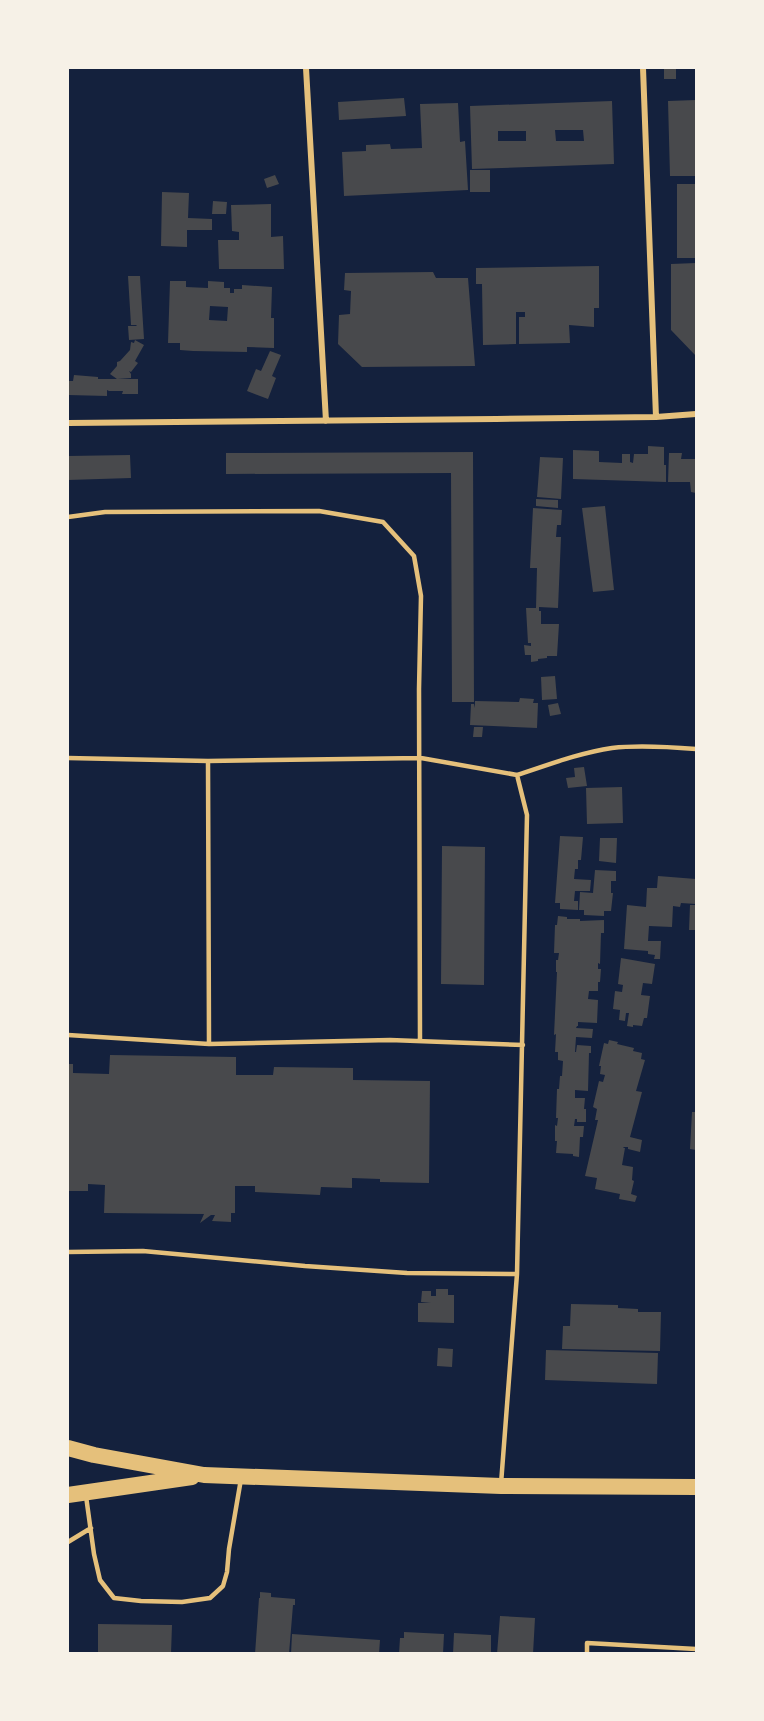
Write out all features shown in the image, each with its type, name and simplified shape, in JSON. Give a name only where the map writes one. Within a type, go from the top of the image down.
[{"type":"highway","points":[[68,1448],[94,1455],[204,1475],[501,1486],[696,1487]]},
{"type":"highway","points":[[68,1495],[204,1475]]},
{"type":"street","points":[[306,68],[326,422]]},
{"type":"street","points":[[642,68],[656,417]]},
{"type":"street","points":[[68,423],[326,422],[656,417],[696,414]]},
{"type":"lane","points":[[68,517],[105,512],[319,511],[383,522],[414,556],[421,596],[420,1041]]},
{"type":"lane","points":[[68,758],[208,761],[421,758],[517,776],[580,755],[613,748],[696,749]]},
{"type":"lane","points":[[208,761],[209,1044]]},
{"type":"lane","points":[[501,1486],[517,1274],[523,1045],[527,815],[517,776]]},
{"type":"lane","points":[[68,1035],[209,1044],[420,1041],[523,1045]]},
{"type":"lane","points":[[68,1252],[143,1251],[406,1273],[517,1274]]},
{"type":"lane","points":[[86,1493],[100,1580],[114,1598],[182,1602],[210,1598],[223,1586],[242,1476]]},
{"type":"lane","points":[[68,1542],[91,1528]]},
{"type":"lane","points":[[586,1653],[587,1643],[696,1648]]},
{"type":"lane","points":[[637,1653],[638,1645]]},
{"type":"building","points":[[664,68],[676,68],[676,79],[664,79]]},
{"type":"building","points":[[404,98],[406,116],[339,120],[338,102]]},
{"type":"building","points":[[696,100],[696,176],[670,176],[668,101]]},
{"type":"building","points":[[612,101],[614,164],[472,169],[470,106]],"holes":[[[555,130],[583,130],[584,141],[556,141]],[[498,131],[526,131],[526,141],[498,141]]]},
{"type":"building","points":[[458,103],[460,142],[465,141],[468,190],[344,196],[342,152],[366,151],[366,145],[390,144],[391,149],[422,148],[420,104]]},
{"type":"building","points":[[470,170],[490,170],[490,192],[470,192]]},
{"type":"building","points":[[275,175],[279,184],[267,188],[264,179]]},
{"type":"building","points":[[677,184],[696,184],[696,258],[677,258]]},
{"type":"building","points":[[162,192],[189,193],[188,218],[212,219],[212,230],[187,230],[187,247],[161,246]]},
{"type":"building","points":[[213,201],[227,202],[226,214],[212,214]]},
{"type":"building","points":[[271,204],[271,237],[283,236],[284,269],[219,269],[218,240],[239,240],[239,232],[232,231],[231,205]]},
{"type":"building","points":[[696,263],[696,356],[671,330],[671,264]]},
{"type":"building","points":[[599,266],[599,308],[594,308],[594,327],[569,325],[570,343],[519,344],[519,317],[525,317],[525,312],[516,312],[516,344],[483,345],[482,284],[476,284],[476,268]]},
{"type":"building","points":[[433,272],[436,278],[468,278],[475,366],[362,367],[338,344],[339,315],[350,314],[351,291],[344,290],[345,273]]},
{"type":"building","points":[[128,276],[140,276],[144,339],[129,340],[128,326],[137,326],[131,325]]},
{"type":"building","points":[[170,281],[186,281],[186,287],[208,288],[208,281],[224,282],[224,288],[230,288],[230,293],[234,293],[234,289],[242,289],[242,285],[272,287],[271,318],[274,318],[274,348],[247,347],[247,352],[193,351],[180,350],[180,343],[168,343]],"holes":[[[210,306],[228,307],[227,321],[209,320]]]},
{"type":"building","points":[[135,340],[144,345],[135,361],[138,363],[131,372],[129,371],[131,378],[117,379],[110,374],[117,366],[117,362],[130,350],[131,342],[134,343]]},
{"type":"building","points":[[270,351],[281,355],[272,376],[276,378],[268,399],[247,391],[256,369],[261,371]]},
{"type":"building","points":[[74,375],[98,377],[98,379],[138,379],[138,394],[122,394],[123,391],[107,390],[107,396],[68,395],[68,381],[73,381]]},
{"type":"building","points":[[648,446],[664,447],[666,482],[573,479],[573,450],[599,451],[599,462],[622,463],[622,454],[630,454],[630,462],[633,463],[634,454],[648,454]]},
{"type":"building","points":[[473,452],[474,702],[452,702],[451,473],[226,474],[226,453]]},
{"type":"building","points":[[669,453],[682,453],[681,459],[696,459],[696,493],[691,492],[690,482],[668,482]]},
{"type":"building","points":[[130,455],[131,478],[68,480],[68,456]]},
{"type":"building","points":[[540,457],[563,458],[561,499],[537,497]]},
{"type":"building","points":[[536,499],[558,500],[558,508],[536,506]]},
{"type":"building","points":[[605,506],[614,590],[593,592],[582,508]]},
{"type":"building","points":[[533,508],[562,510],[561,525],[557,525],[556,537],[561,537],[558,608],[539,607],[541,624],[559,624],[557,656],[547,656],[547,658],[531,662],[531,655],[525,655],[524,645],[531,646],[531,643],[528,643],[526,608],[536,608],[537,568],[530,568]]},
{"type":"building","points":[[555,676],[557,699],[542,700],[541,677]]},
{"type":"building","points":[[520,698],[534,699],[533,703],[538,703],[537,728],[470,725],[471,704],[474,704],[475,708],[475,701],[519,702]]},
{"type":"building","points":[[558,703],[561,714],[550,716],[548,705]]},
{"type":"building","points":[[474,727],[483,727],[482,737],[473,737]]},
{"type":"building","points":[[584,767],[587,786],[568,788],[566,778],[575,777],[574,768]]},
{"type":"building","points":[[622,787],[623,823],[587,824],[586,788]]},
{"type":"building","points":[[560,836],[583,837],[581,860],[578,860],[578,869],[575,869],[574,879],[591,880],[590,891],[575,891],[574,901],[578,901],[578,910],[560,909],[560,903],[555,903]]},
{"type":"building","points":[[600,838],[617,838],[616,863],[599,861]]},
{"type":"building","points":[[442,846],[485,847],[484,985],[441,984]]},
{"type":"building","points":[[595,870],[616,871],[616,881],[611,881],[611,893],[613,893],[611,911],[604,911],[604,916],[584,915],[584,910],[579,910],[580,892],[593,893]]},
{"type":"building","points":[[658,876],[696,879],[696,904],[681,903],[680,907],[673,906],[672,927],[649,926],[648,941],[661,941],[660,959],[654,959],[655,955],[648,954],[648,951],[624,949],[627,905],[646,907],[647,888],[657,888]]},
{"type":"building","points":[[690,905],[696,905],[696,930],[689,930]]},
{"type":"building","points":[[558,916],[580,919],[580,921],[604,920],[604,933],[601,933],[600,964],[598,963],[598,969],[601,969],[600,982],[598,982],[598,991],[589,991],[588,999],[598,1000],[597,1023],[578,1022],[576,1028],[593,1029],[592,1038],[576,1037],[575,1052],[577,1045],[591,1046],[588,1091],[575,1090],[575,1098],[585,1098],[584,1109],[586,1109],[586,1122],[577,1122],[575,1119],[574,1126],[584,1126],[583,1137],[580,1137],[579,1157],[573,1154],[556,1153],[557,1089],[559,1089],[560,1076],[562,1076],[563,1061],[558,1060],[558,1052],[555,1052],[556,1034],[554,1035],[556,960],[558,960],[559,953],[554,953],[555,925],[557,925]]},
{"type":"building","points":[[621,958],[655,964],[652,984],[643,983],[641,995],[650,996],[647,1018],[644,1018],[642,1026],[627,1026],[629,1013],[626,1013],[625,1021],[619,1020],[620,1010],[613,1009],[615,991],[622,992],[623,985],[618,984]]},
{"type":"building","points":[[609,1040],[634,1048],[633,1051],[642,1053],[641,1059],[645,1060],[636,1091],[642,1092],[630,1137],[642,1140],[640,1152],[628,1149],[628,1147],[623,1148],[625,1148],[622,1165],[633,1167],[632,1180],[634,1181],[631,1194],[637,1196],[635,1202],[619,1199],[620,1194],[595,1189],[597,1178],[585,1176],[598,1120],[595,1120],[597,1109],[593,1107],[599,1081],[603,1082],[605,1075],[600,1074],[601,1066],[599,1066],[604,1043],[608,1044]]},
{"type":"building","points":[[110,1055],[236,1057],[236,1075],[273,1075],[274,1067],[353,1068],[353,1080],[430,1081],[429,1183],[380,1182],[380,1179],[352,1178],[352,1188],[321,1187],[320,1195],[255,1192],[255,1186],[235,1186],[235,1213],[231,1213],[231,1222],[212,1221],[215,1215],[211,1215],[200,1223],[204,1214],[104,1213],[105,1185],[88,1184],[88,1191],[68,1191],[68,1064],[73,1064],[73,1073],[109,1074]]},
{"type":"building","points":[[692,1112],[696,1112],[696,1150],[690,1149]]},
{"type":"building","points":[[436,1289],[448,1289],[448,1295],[454,1295],[454,1323],[418,1322],[418,1303],[431,1303],[421,1302],[422,1291],[431,1291],[431,1296],[436,1296]]},
{"type":"building","points":[[571,1304],[618,1305],[618,1308],[638,1309],[638,1312],[661,1312],[660,1351],[562,1349],[563,1326],[570,1326]]},
{"type":"building","points":[[438,1348],[453,1349],[452,1367],[437,1366]]},
{"type":"building","points":[[546,1350],[658,1353],[657,1384],[545,1380]]},
{"type":"building","points":[[260,1592],[271,1593],[271,1597],[295,1599],[289,1654],[255,1654]]},
{"type":"building","points":[[500,1616],[535,1618],[533,1654],[497,1654]]},
{"type":"building","points":[[98,1624],[172,1625],[171,1654],[98,1654]]},
{"type":"building","points":[[404,1632],[444,1634],[443,1654],[399,1654],[400,1638],[404,1638]]},
{"type":"building","points":[[454,1633],[491,1635],[491,1654],[453,1654]]},
{"type":"building","points":[[292,1634],[380,1640],[379,1654],[291,1654]]}]
